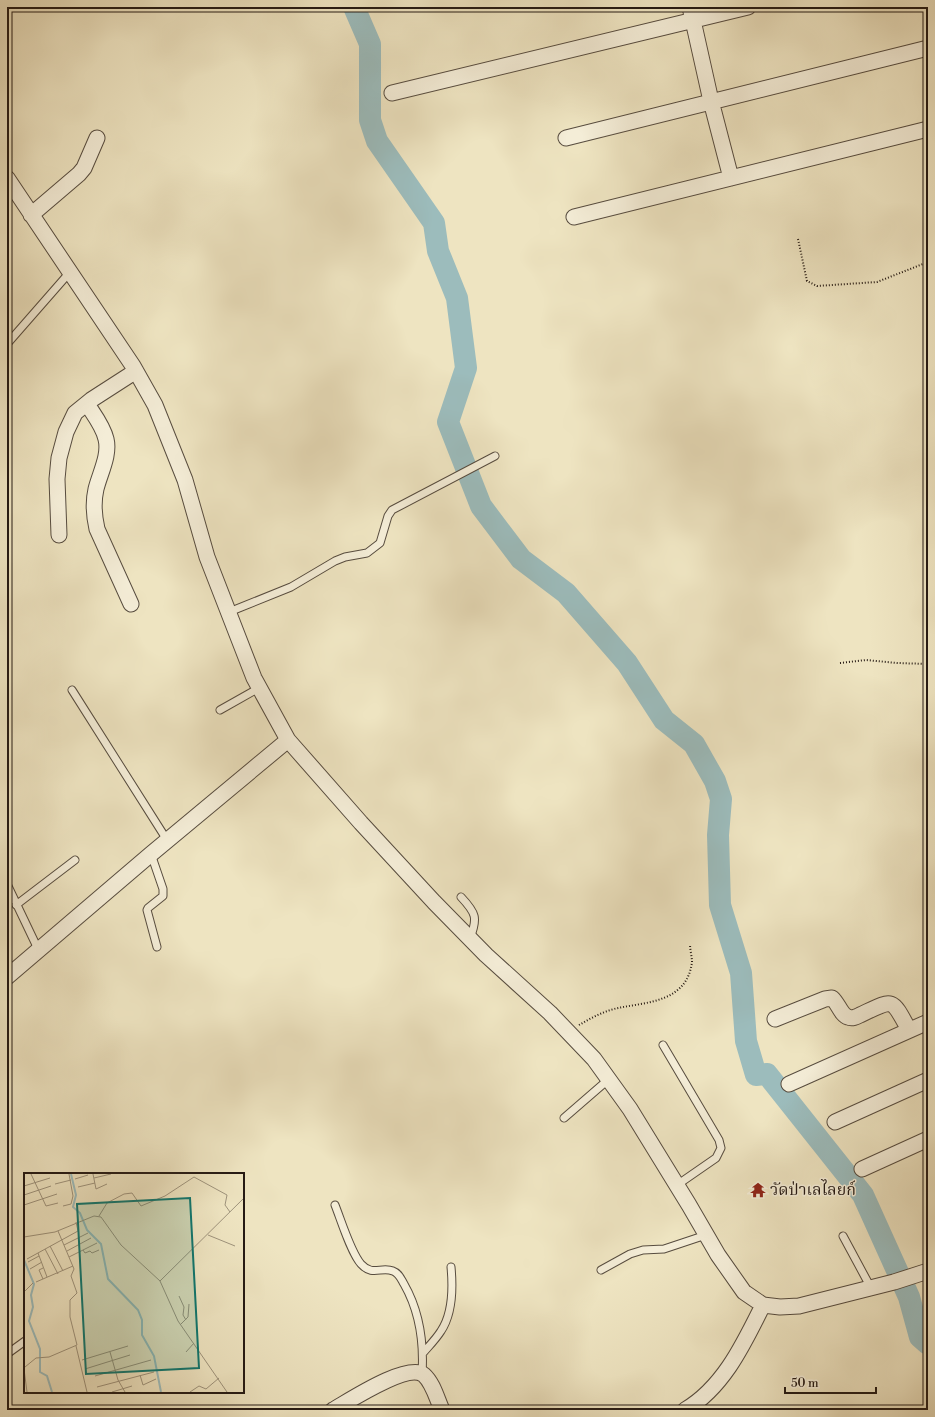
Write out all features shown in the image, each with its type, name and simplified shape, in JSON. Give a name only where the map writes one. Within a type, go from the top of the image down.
[{"type":"street","points":[[392,92],[692,14],[748,7]]},
{"type":"street","points":[[692,14],[710,101],[731,178]]},
{"type":"street","points":[[566,138],[928,48]]},
{"type":"street","points":[[574,217],[928,129]]},
{"type":"street","points":[[31,214],[79,174],[84,168],[97,138]]},
{"type":"street","points":[[7,178],[136,371],[155,405],[182,473],[207,557],[254,678],[288,740],[361,823],[434,902],[469,938],[570,1031],[594,1059],[630,1109],[718,1255],[744,1292],[763,1305],[780,1307],[799,1306],[894,1282],[923,1272]]},
{"type":"street","points":[[59,535],[57,479],[59,458],[66,432],[75,413],[136,371]]},
{"type":"street","points":[[87,404],[103,428],[107,451],[96,491],[95,518],[97,529],[132,604]]},
{"type":"street","points":[[7,977],[167,840],[288,740]]},
{"type":"street","points":[[775,1019],[825,998],[832,998],[837,1002],[843,1014],[848,1018],[855,1018],[883,1004],[892,1003],[896,1007],[909,1030]]},
{"type":"street","points":[[789,1084],[928,1022]]},
{"type":"street","points":[[835,1122],[928,1080]]},
{"type":"street","points":[[862,1169],[928,1139]]},
{"type":"street","points":[[685,1410],[692,1406],[717,1384],[740,1352],[763,1305]]},
{"type":"street","points":[[332,1410],[397,1375],[411,1372],[422,1374],[429,1381],[442,1410]]},
{"type":"lane","points":[[7,344],[70,272]]},
{"type":"lane","points":[[228,612],[291,587],[335,561],[345,557],[367,553],[380,543],[386,521],[392,510],[495,456]]},
{"type":"lane","points":[[220,710],[259,688]]},
{"type":"lane","points":[[72,690],[167,840]]},
{"type":"lane","points":[[151,854],[163,889],[162,896],[147,910],[157,947]]},
{"type":"lane","points":[[16,905],[75,860]]},
{"type":"lane","points":[[7,884],[38,949]]},
{"type":"lane","points":[[461,898],[471,908],[475,915],[475,924],[469,938]]},
{"type":"lane","points":[[664,1045],[719,1140],[721,1148],[716,1158],[677,1185]]},
{"type":"lane","points":[[564,1118],[609,1079]]},
{"type":"lane","points":[[335,1205],[356,1258],[362,1266],[376,1272],[392,1270],[398,1274],[411,1297],[417,1313],[423,1353],[422,1374]]},
{"type":"lane","points":[[601,1270],[630,1254],[643,1250],[664,1249],[706,1235]]},
{"type":"lane","points":[[843,1236],[871,1288]]},
{"type":"lane","points":[[423,1353],[441,1331],[447,1319],[452,1291],[451,1267]]},
{"type":"lane","points":[[7,1354],[24,1342]]},
{"type":"path","points":[[798,239],[807,281],[817,286],[877,282],[928,262]]},
{"type":"path","points":[[840,663],[866,660],[898,664],[928,664]]},
{"type":"path","points":[[570,1031],[589,1019],[605,1012],[618,1008],[646,1004],[669,996],[680,989],[688,977],[692,962],[690,944]]},
{"type":"waterway","points":[[354,7],[370,44],[370,120],[377,141],[434,223],[438,251],[457,298],[466,368],[448,422],[481,506],[521,559],[566,593],[627,663],[664,720],[694,744],[715,781],[721,799],[718,835],[720,905],[741,973],[746,1041],[756,1075],[767,1074],[863,1195],[909,1297],[920,1337],[928,1344]]},
{"type":"place","name":"วัดป่าเลไลยก์","points":[[758,1190]]}]
